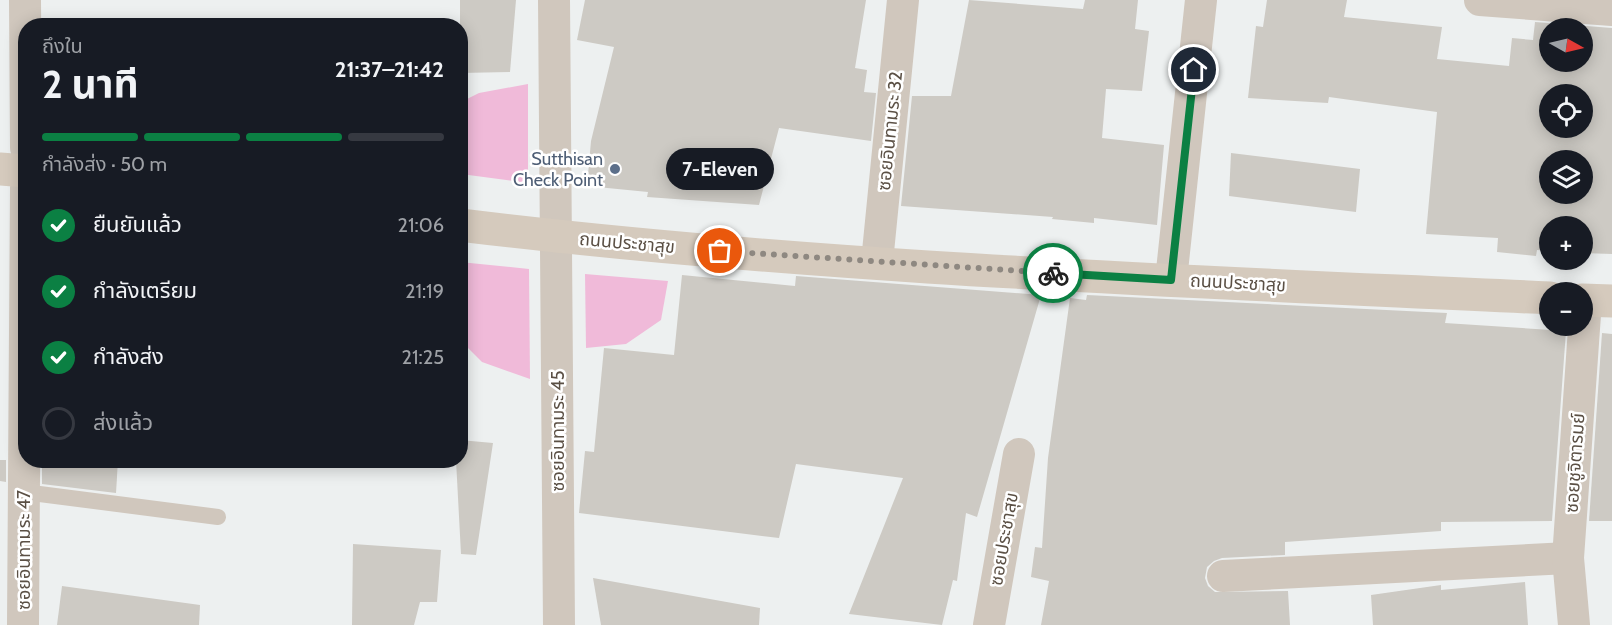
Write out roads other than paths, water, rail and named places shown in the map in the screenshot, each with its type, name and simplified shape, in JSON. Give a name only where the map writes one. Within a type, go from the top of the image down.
[{"type":"street","points":[[25,0],[25,18]]},
{"type":"street","name":"ซอยอินทามระ 45","points":[[554,0],[559,625]]},
{"type":"street","name":"ซอยอินทามระ 32","points":[[877,262],[903,0]]},
{"type":"street","points":[[1171,280],[1201,0]]},
{"type":"street","points":[[1480,0],[1612,10]]},
{"type":"street","points":[[0,169],[18,170]]},
{"type":"street","name":"ถนนประชาสุข","points":[[468,226],[556,237],[877,262],[1171,280],[1539,297]]},
{"type":"street","name":"ซอยชูจิตารมย์","points":[[1574,625],[1568,558],[1594,301]]},
{"type":"street","name":"ซอยประชาสุข","points":[[989,625],[1019,454]]},
{"type":"street","name":"ซอยอินทามระ 47","points":[[23,625],[24,468]]},
{"type":"street","points":[[1223,576],[1568,558]]},
{"type":"lane","points":[[24,492],[218,517]]},
{"type":"place","name":"Sutthisan Check Point","points":[[615,169]]},
{"type":"place","name":"7-Eleven","points":[[720,251]]}]
